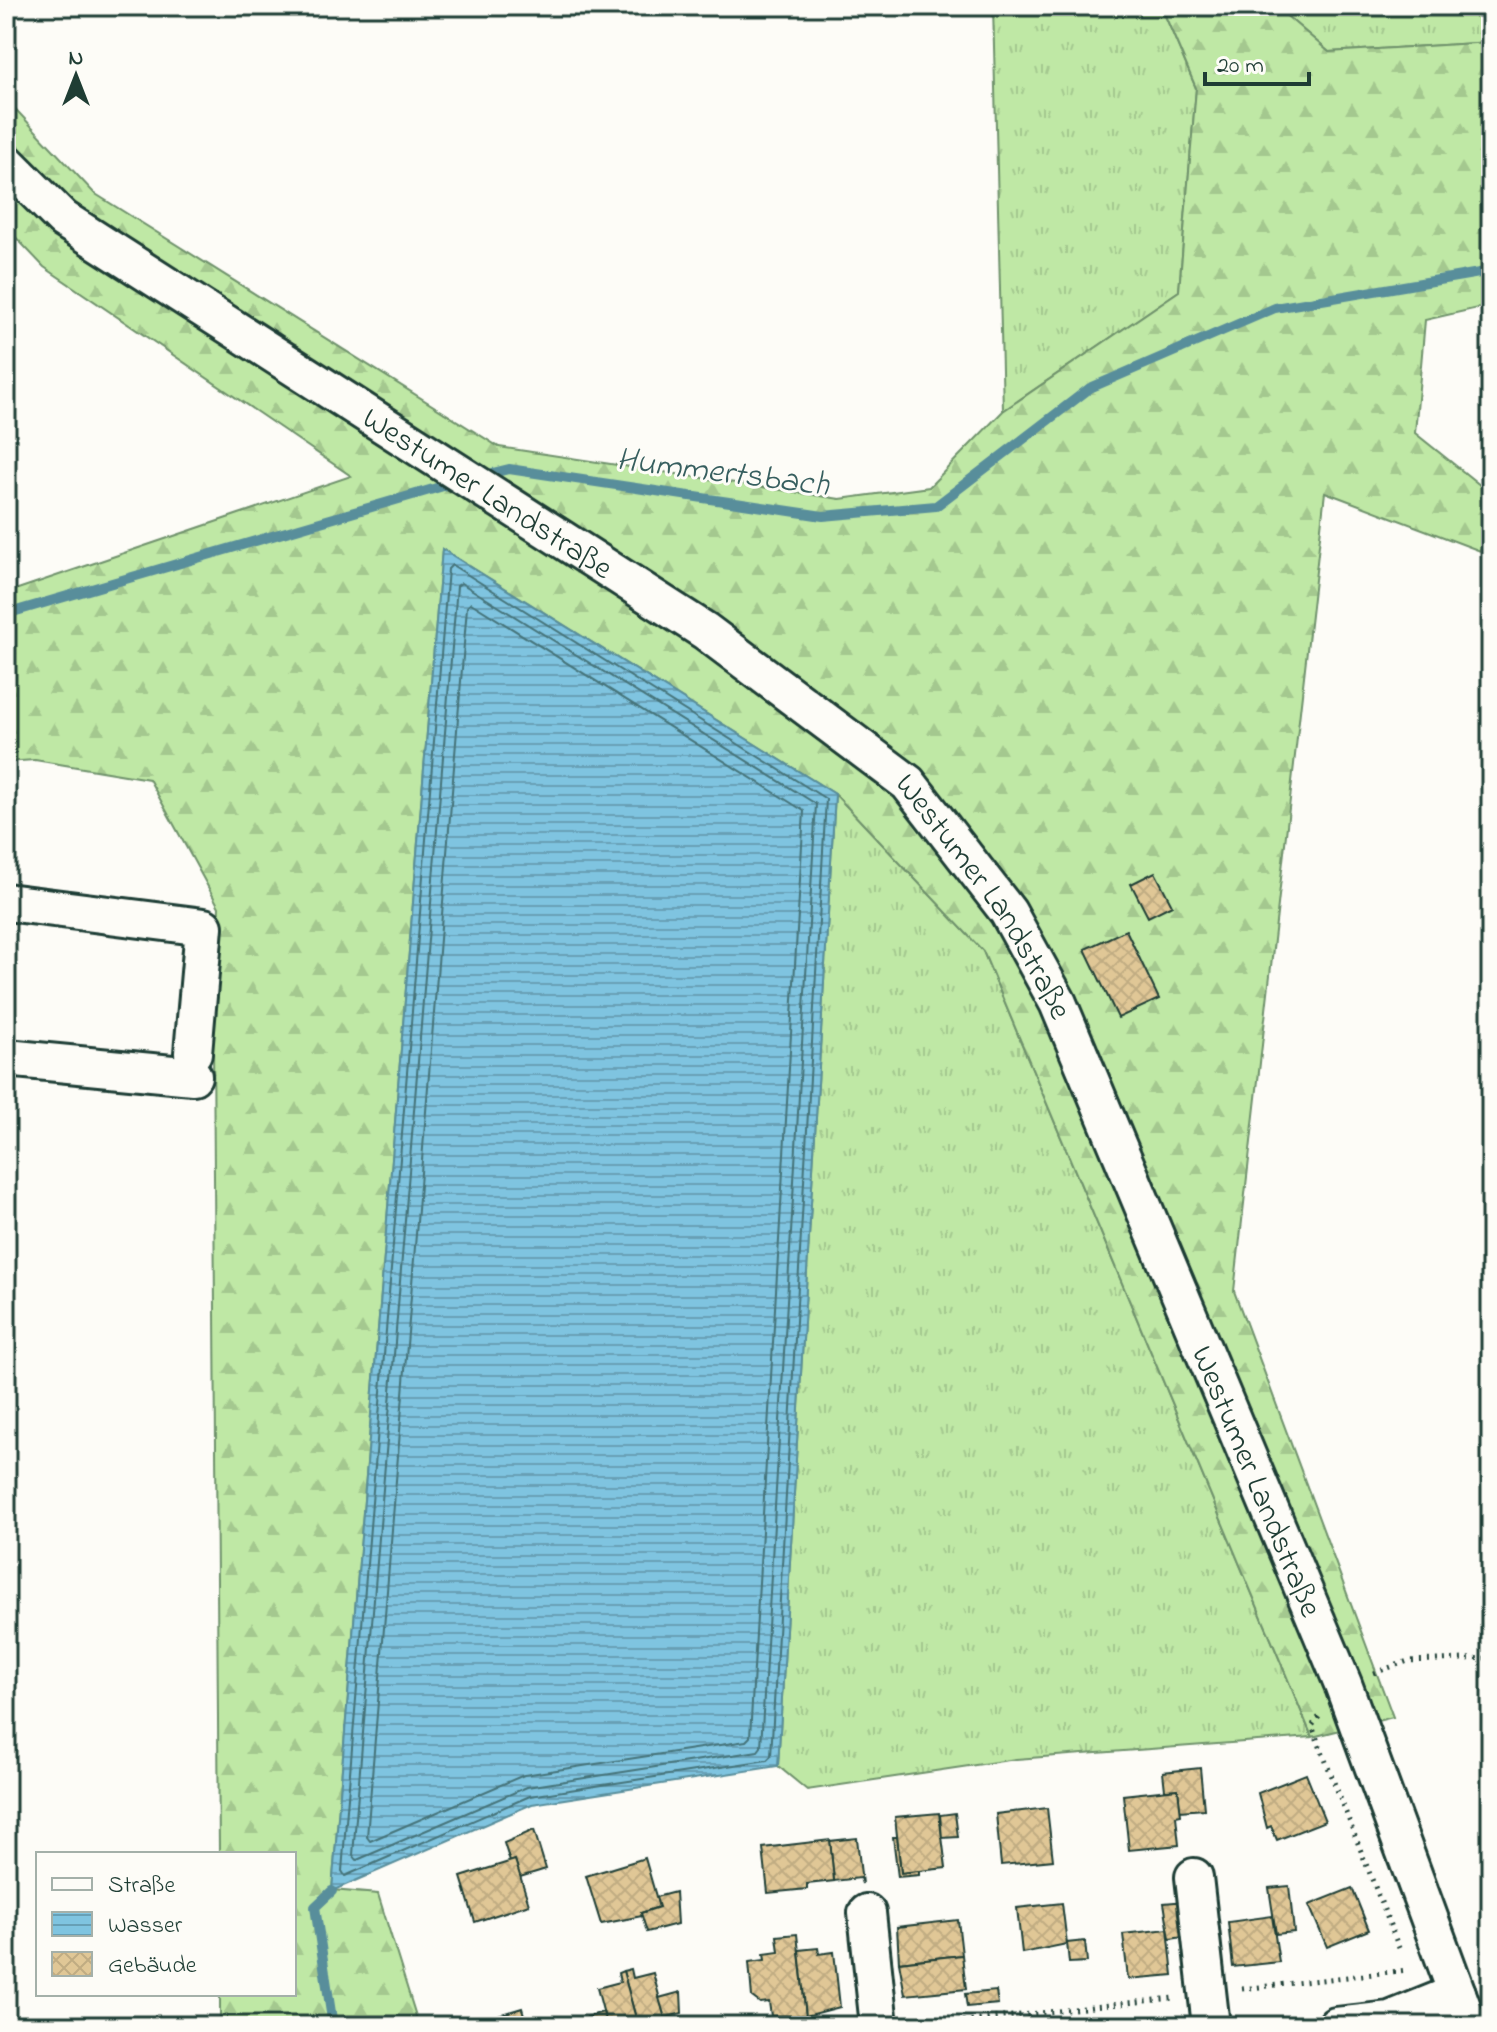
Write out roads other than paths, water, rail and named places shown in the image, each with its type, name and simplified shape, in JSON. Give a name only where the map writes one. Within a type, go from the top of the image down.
[{"type":"street","name":"Westumer Landstraße","points":[[6,162],[63,219],[705,631],[908,783],[1008,912],[1058,1003],[1343,1684],[1469,2026]]},
{"type":"street","points":[[6,902],[204,927],[193,1064],[6,1058]]},
{"type":"street","points":[[1194,1877],[1209,2010]]},
{"type":"street","points":[[867,1913],[879,2026]]},
{"type":"street","points":[[1336,2026],[1390,2020],[1457,1993]]},
{"type":"water","points":[[442,549],[835,794],[778,1766],[532,1804],[332,1891]]},
{"type":"waterway","name":"Hummertsbach","points":[[480,476],[509,469],[823,516],[936,506],[1090,388],[1275,308],[1491,271]]},
{"type":"waterway","name":"Hummertsbach","points":[[6,614],[457,482]]},
{"type":"waterway","points":[[332,1891],[315,1907],[333,2026]]}]
